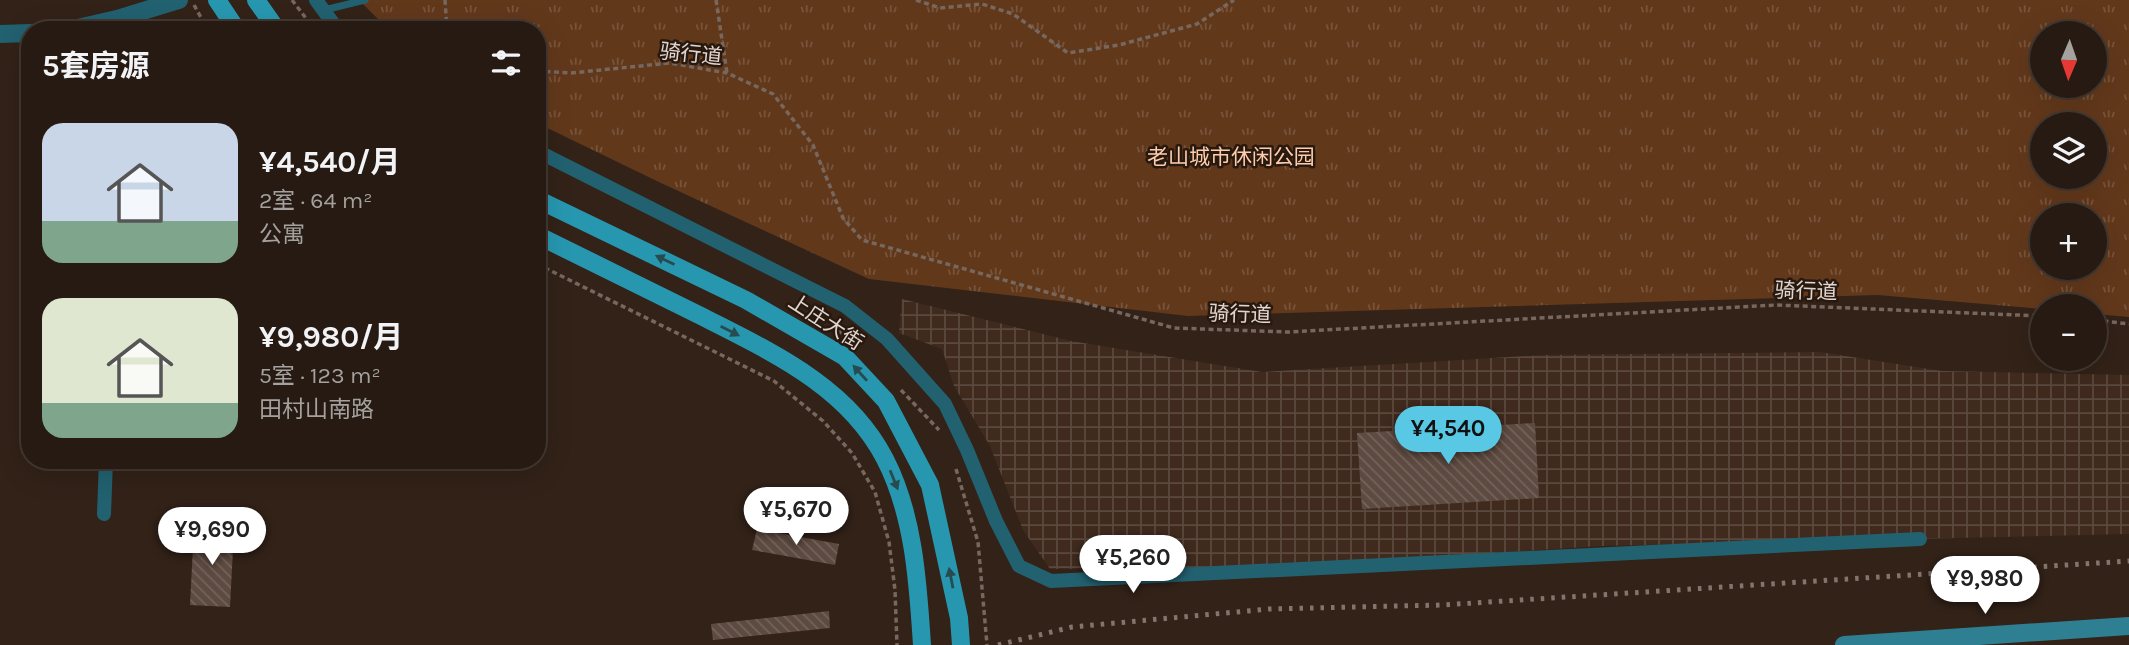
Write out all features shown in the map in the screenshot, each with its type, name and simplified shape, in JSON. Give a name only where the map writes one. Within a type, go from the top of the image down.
[{"type":"main road","points":[[217,0],[231,21]]},
{"type":"main road","points":[[256,0],[271,21]]},
{"type":"main road","name":"上庄大街","points":[[546,203],[746,300],[845,356],[886,401],[930,485],[959,618],[961,645]]},
{"type":"main road","points":[[546,240],[780,357],[825,387],[865,426],[898,487],[914,554],[922,645]]},
{"type":"main road","points":[[1844,645],[2129,626]]},
{"type":"street","points":[[126,21],[179,0]]},
{"type":"street","points":[[320,5],[332,21]]},
{"type":"street","points":[[0,34],[21,33]]},
{"type":"street","points":[[546,156],[845,306],[887,339],[945,404],[996,521],[1019,566],[1051,581],[1920,539]]},
{"type":"street","points":[[104,514],[106,469]]},
{"type":"lane","points":[[320,5],[365,0]]},
{"type":"path","points":[[191,0],[203,21]]},
{"type":"path","points":[[292,0],[309,21]]},
{"type":"path","points":[[445,0],[446,21]]},
{"type":"path","points":[[716,0],[727,73]]},
{"type":"path","points":[[916,0],[940,8],[982,5],[1013,14],[1068,53],[1119,45],[1197,24],[1234,0]]},
{"type":"path","name":"骑行道","points":[[546,72],[571,73],[670,64],[727,73],[773,94],[813,145],[843,218],[862,240],[1174,328],[1288,332],[1776,304],[2030,315]]},
{"type":"path","points":[[546,268],[774,381],[823,421],[852,453],[875,492],[889,542],[895,590],[897,645]]},
{"type":"path","points":[[2107,321],[2129,324]]},
{"type":"shaded area","points":[[902,299],[1071,341],[1262,372],[1543,355],[1820,352],[1942,371],[2129,375],[2129,534],[1600,546],[1414,558],[1186,568],[1050,569],[1023,530],[990,446],[954,386],[942,349],[899,333]]},
{"type":"green space","name":"老山城市休闲公园","points":[[359,0],[2129,0],[2129,317],[2107,315],[2107,294],[2030,294],[2030,308],[1878,295],[1188,316],[869,279],[546,127],[546,21],[380,21]]},
{"type":"building","points":[[1535,423],[1539,498],[1362,509],[1357,433]]},
{"type":"building","points":[[194,527],[234,529],[230,607],[190,605]]},
{"type":"building","points":[[757,529],[839,544],[835,565],[752,550]]},
{"type":"building","points":[[829,611],[830,628],[713,640],[711,624]]},
{"type":"railway","points":[[998,645],[1072,627],[1269,609],[1442,605],[2129,561]]}]
